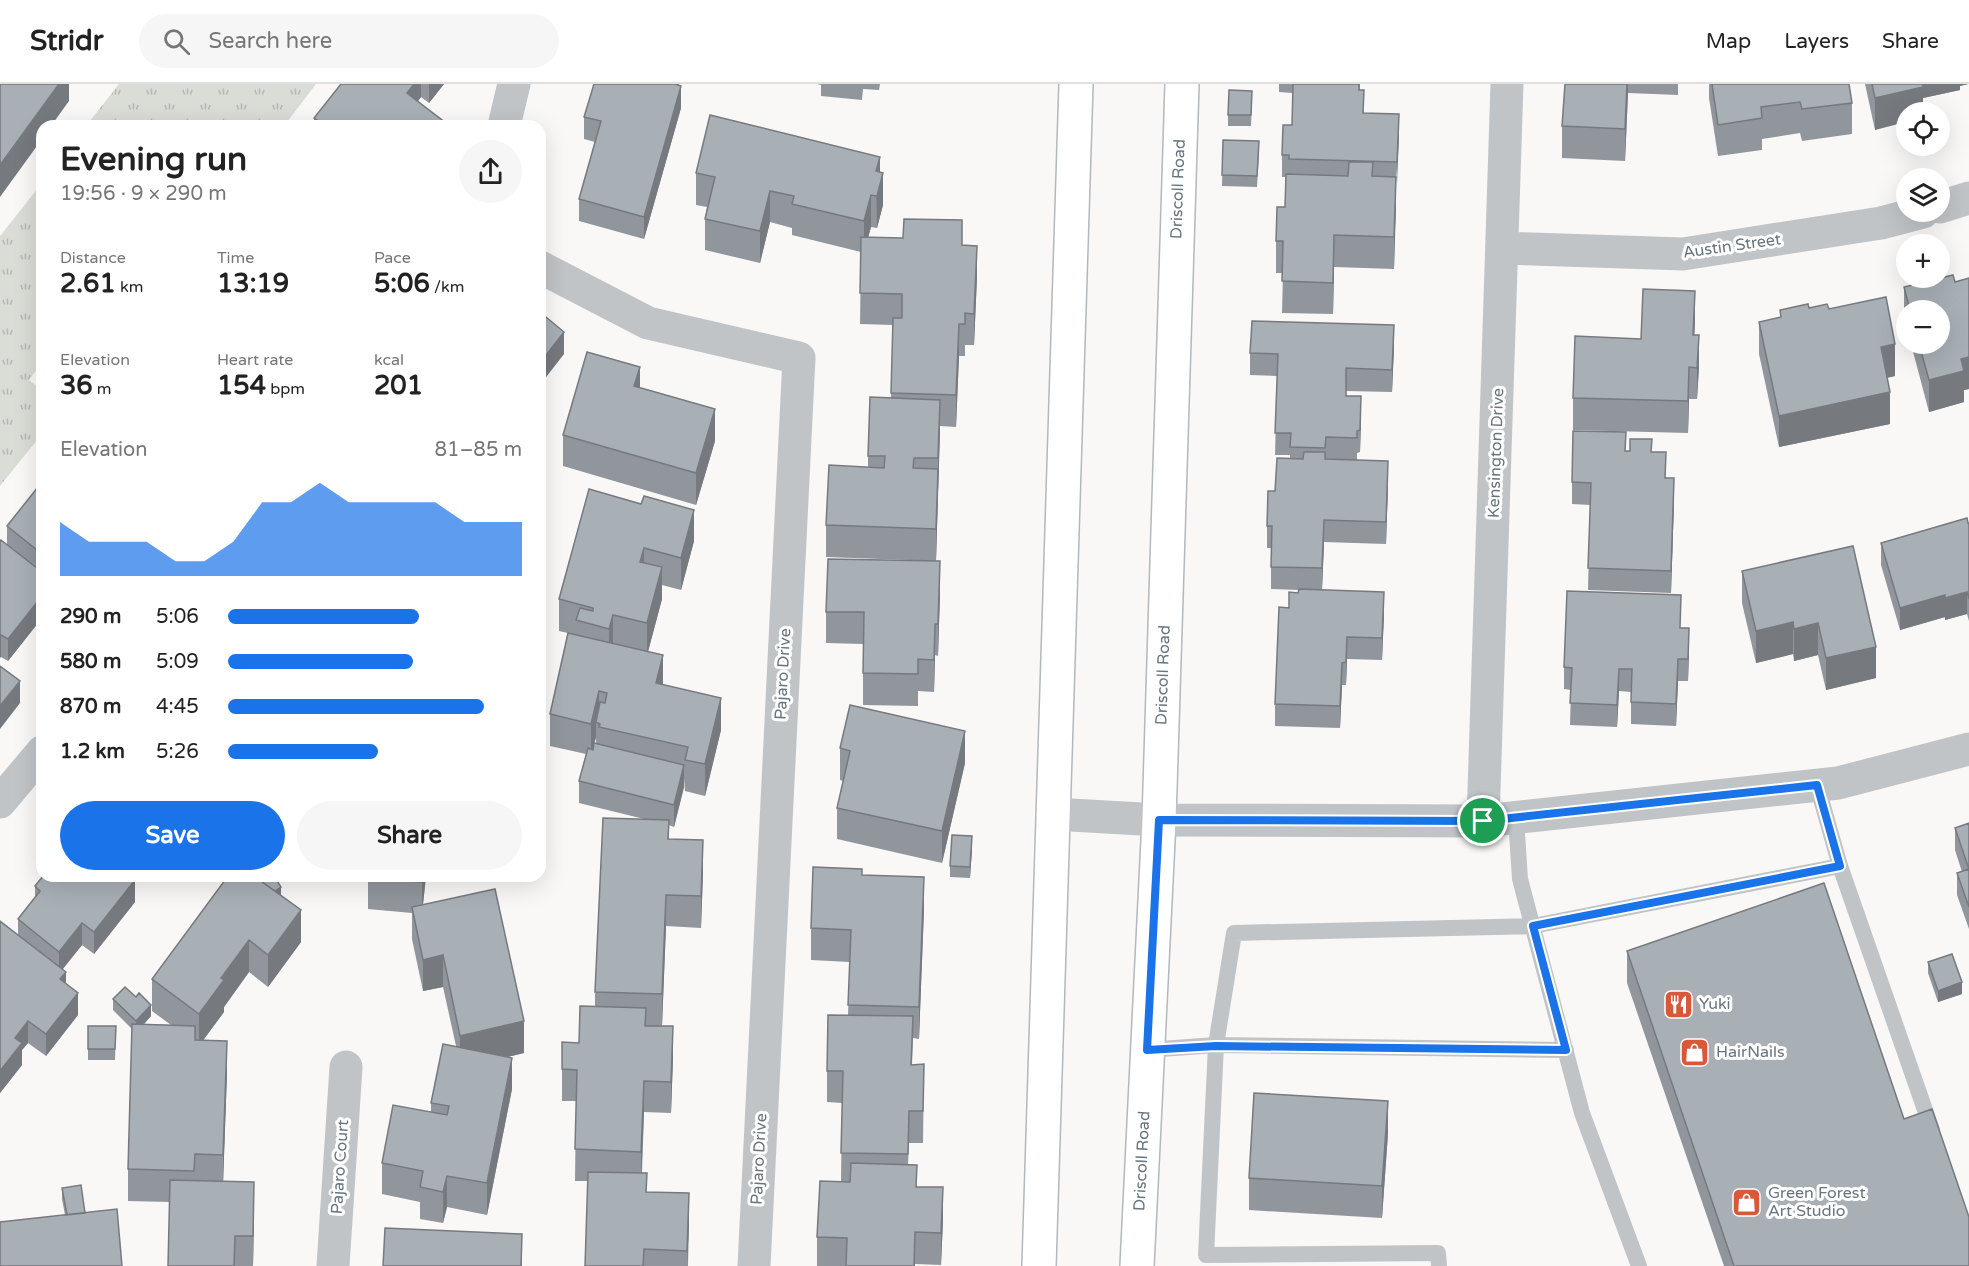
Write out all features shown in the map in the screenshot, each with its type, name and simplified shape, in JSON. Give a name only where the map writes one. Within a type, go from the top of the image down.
[{"type":"street","points":[[505,120],[514,84]]},
{"type":"street","points":[[1039,1266],[1076,84]]},
{"type":"street","name":"Driscoll Road","points":[[1137,1266],[1159,820],[1182,84]]},
{"type":"street","name":"Kensington Drive","points":[[1483,821],[1507,84]]},
{"type":"street","points":[[1950,204],[1969,198]]},
{"type":"street","name":"Austin Street","points":[[1502,248],[1683,254],[1881,224],[1896,220]]},
{"type":"street","name":"Pajaro Drive","points":[[546,270],[648,323],[799,358],[754,1266]]},
{"type":"street","points":[[1053,814],[1159,820],[1483,821],[1838,783],[1969,749]]},
{"type":"street","points":[[0,802],[36,759]]},
{"type":"street","name":"Pajaro Court","points":[[333,1266],[346,1067]]},
{"type":"lane","points":[[1817,785],[1840,866],[1938,1146]]},
{"type":"lane","points":[[1516,818],[1520,879],[1582,1113],[1639,1266]]},
{"type":"lane","points":[[1439,1266],[1438,1253],[1206,1260],[1216,1046],[1234,933],[1533,926],[1840,866]]},
{"type":"lane","points":[[1147,1050],[1216,1046],[1566,1050]]},
{"type":"green space","points":[[119,84],[316,84],[289,120],[91,120]]},
{"type":"green space","points":[[36,191],[36,371],[29,380],[36,385],[36,441],[0,486],[0,236]]},
{"type":"building","points":[[0,84],[59,84],[0,165]]},
{"type":"building","points":[[341,84],[414,84],[407,93],[442,120],[317,120],[314,118]]},
{"type":"building","points":[[594,84],[675,84],[681,86],[644,217],[579,199],[601,121],[584,117]]},
{"type":"building","points":[[1293,84],[1359,84],[1359,90],[1364,90],[1363,113],[1399,114],[1397,162],[1289,159],[1289,155],[1282,155],[1283,125],[1292,125]]},
{"type":"building","points":[[1565,84],[1627,84],[1625,129],[1562,126]]},
{"type":"building","points":[[1712,84],[1849,84],[1852,103],[1802,109],[1800,102],[1761,107],[1762,118],[1718,125]]},
{"type":"building","points":[[1872,84],[1922,84],[1923,87],[1875,98]]},
{"type":"building","points":[[1229,90],[1252,91],[1251,115],[1228,115]]},
{"type":"building","points":[[710,115],[880,157],[876,171],[883,173],[877,196],[871,195],[864,221],[792,204],[794,196],[770,191],[760,231],[705,219],[715,177],[696,173]]},
{"type":"building","points":[[1223,140],[1259,141],[1257,176],[1222,175]]},
{"type":"building","points":[[1349,162],[1373,162],[1372,176],[1396,177],[1394,237],[1334,235],[1333,283],[1282,281],[1283,241],[1276,241],[1277,207],[1285,207],[1286,174],[1348,176]]},
{"type":"building","points":[[904,219],[962,220],[962,245],[977,246],[974,314],[965,313],[965,324],[959,324],[956,395],[891,393],[893,318],[902,318],[902,294],[860,293],[861,237],[903,238]]},
{"type":"building","points":[[1953,275],[1955,282],[1969,278],[1969,357],[1961,359],[1964,371],[1929,380],[1922,354],[1950,354],[1950,300],[1907,300],[1904,288],[1950,288],[1950,276]]},
{"type":"building","points":[[1643,289],[1695,291],[1693,335],[1699,335],[1697,368],[1689,367],[1688,401],[1573,398],[1575,336],[1641,339]]},
{"type":"building","points":[[1886,297],[1895,344],[1881,347],[1890,392],[1779,416],[1759,322],[1781,317],[1780,310],[1808,304],[1809,308],[1827,304],[1829,309]]},
{"type":"building","points":[[546,317],[564,332],[546,355]]},
{"type":"building","points":[[1252,321],[1394,325],[1392,370],[1346,368],[1346,396],[1361,396],[1360,430],[1357,431],[1357,438],[1326,437],[1325,448],[1290,447],[1291,433],[1275,433],[1278,354],[1250,353]]},
{"type":"building","points":[[587,352],[640,367],[634,386],[715,409],[696,473],[563,435]]},
{"type":"building","points":[[870,397],[940,400],[938,458],[914,458],[913,468],[938,469],[936,529],[826,525],[829,465],[884,468],[885,456],[868,456]]},
{"type":"building","points":[[1573,431],[1626,432],[1625,451],[1630,451],[1630,439],[1652,439],[1651,452],[1666,452],[1665,478],[1674,478],[1671,571],[1588,568],[1591,483],[1572,482]]},
{"type":"building","points":[[1304,452],[1325,452],[1325,459],[1388,461],[1386,522],[1324,520],[1322,568],[1271,567],[1272,526],[1267,526],[1268,491],[1275,491],[1277,458],[1303,459]]},
{"type":"building","points":[[589,489],[641,504],[644,496],[694,510],[681,558],[644,548],[640,562],[662,567],[647,623],[613,615],[609,629],[576,620],[580,608],[593,611],[593,608],[559,599]]},
{"type":"building","points":[[36,490],[36,549],[7,526]]},
{"type":"building","points":[[1967,518],[1969,523],[1969,599],[1967,592],[1945,598],[1945,595],[1900,608],[1881,543]]},
{"type":"building","points":[[1,540],[36,567],[36,604],[8,639],[0,636]]},
{"type":"building","points":[[1853,546],[1876,647],[1826,658],[1818,623],[1794,629],[1793,622],[1756,631],[1742,571]]},
{"type":"building","points":[[828,559],[940,561],[938,624],[935,624],[934,660],[918,659],[918,674],[863,673],[864,612],[826,612]]},
{"type":"building","points":[[1299,589],[1384,592],[1382,638],[1347,637],[1346,662],[1342,663],[1340,706],[1275,704],[1279,607],[1289,608],[1289,592],[1298,593]]},
{"type":"building","points":[[1567,591],[1681,595],[1680,628],[1689,628],[1688,659],[1678,659],[1676,704],[1631,702],[1632,669],[1619,669],[1617,705],[1570,703],[1572,668],[1564,667]]},
{"type":"building","points":[[568,633],[663,655],[656,683],[721,698],[705,764],[685,760],[688,747],[599,727],[600,724],[596,722],[600,702],[605,703],[607,693],[599,691],[591,724],[550,714]]},
{"type":"building","points":[[0,666],[20,681],[0,706]]},
{"type":"building","points":[[850,705],[965,731],[942,831],[837,808],[850,751],[840,748]]},
{"type":"building","points":[[594,743],[684,765],[674,805],[579,781],[588,748],[593,750]]},
{"type":"building","points":[[603,818],[669,820],[668,839],[703,840],[701,896],[666,895],[662,994],[595,992]]},
{"type":"building","points":[[1969,823],[1969,869],[1955,828]]},
{"type":"building","points":[[952,835],[972,836],[970,867],[950,866]]},
{"type":"building","points":[[813,867],[862,869],[862,875],[924,877],[919,1007],[848,1005],[851,930],[811,928]]},
{"type":"building","points":[[1969,869],[1969,907],[1957,873]]},
{"type":"building","points":[[38,882],[133,882],[94,932],[82,923],[59,952],[18,919],[40,891],[35,886]]},
{"type":"building","points":[[224,882],[262,882],[301,910],[268,955],[249,940],[221,978],[224,980],[199,1014],[152,979]]},
{"type":"building","points":[[262,882],[278,882],[281,887],[275,891]]},
{"type":"building","points":[[1824,883],[1904,1119],[1932,1109],[1969,1217],[1969,1266],[1734,1266],[1627,951]]},
{"type":"building","points":[[495,889],[524,1021],[460,1036],[443,955],[423,960],[412,907]]},
{"type":"building","points":[[0,921],[66,972],[60,979],[78,993],[46,1034],[28,1021],[15,1038],[22,1043],[0,1071]]},
{"type":"building","points":[[1952,954],[1962,982],[1938,991],[1928,962]]},
{"type":"building","points":[[125,987],[136,997],[139,993],[151,1005],[136,1021],[113,999]]},
{"type":"building","points":[[580,1006],[646,1008],[645,1026],[673,1026],[671,1082],[644,1081],[641,1152],[575,1149],[577,1070],[562,1069],[562,1042],[579,1043]]},
{"type":"building","points":[[828,1015],[913,1016],[911,1065],[924,1064],[923,1111],[909,1111],[908,1154],[841,1153],[843,1071],[827,1071]]},
{"type":"building","points":[[132,1024],[195,1026],[195,1040],[227,1041],[223,1155],[195,1154],[194,1171],[128,1169]]},
{"type":"building","points":[[88,1026],[116,1026],[115,1049],[88,1049]]},
{"type":"building","points":[[443,1044],[512,1058],[487,1183],[447,1176],[443,1192],[420,1187],[423,1171],[382,1163],[393,1105],[447,1115],[449,1106],[431,1103]]},
{"type":"building","points":[[1254,1093],[1388,1101],[1382,1186],[1249,1178]]},
{"type":"building","points":[[851,1163],[917,1165],[916,1187],[943,1187],[941,1233],[915,1232],[914,1266],[846,1266],[847,1238],[817,1237],[820,1181],[850,1182]]},
{"type":"building","points":[[588,1172],[647,1173],[646,1192],[689,1193],[687,1251],[644,1249],[643,1266],[585,1266]]},
{"type":"building","points":[[170,1180],[254,1182],[253,1236],[235,1236],[234,1266],[168,1266]]},
{"type":"building","points":[[81,1185],[85,1213],[67,1215],[62,1188]]},
{"type":"building","points":[[117,1209],[122,1266],[0,1266],[0,1222]]},
{"type":"building","points":[[385,1228],[522,1234],[521,1266],[383,1266]]},
{"type":"place","name":"Yuki","points":[[1678,1004]]},
{"type":"place","name":"HairNails","points":[[1695,1052]]},
{"type":"place","name":"Green Forest Art Studio","points":[[1747,1202]]},
{"type":"route","points":[[1817,785],[1840,866],[1533,926],[1566,1050],[1216,1046],[1147,1050],[1159,820],[1483,821],[1817,785]]}]
